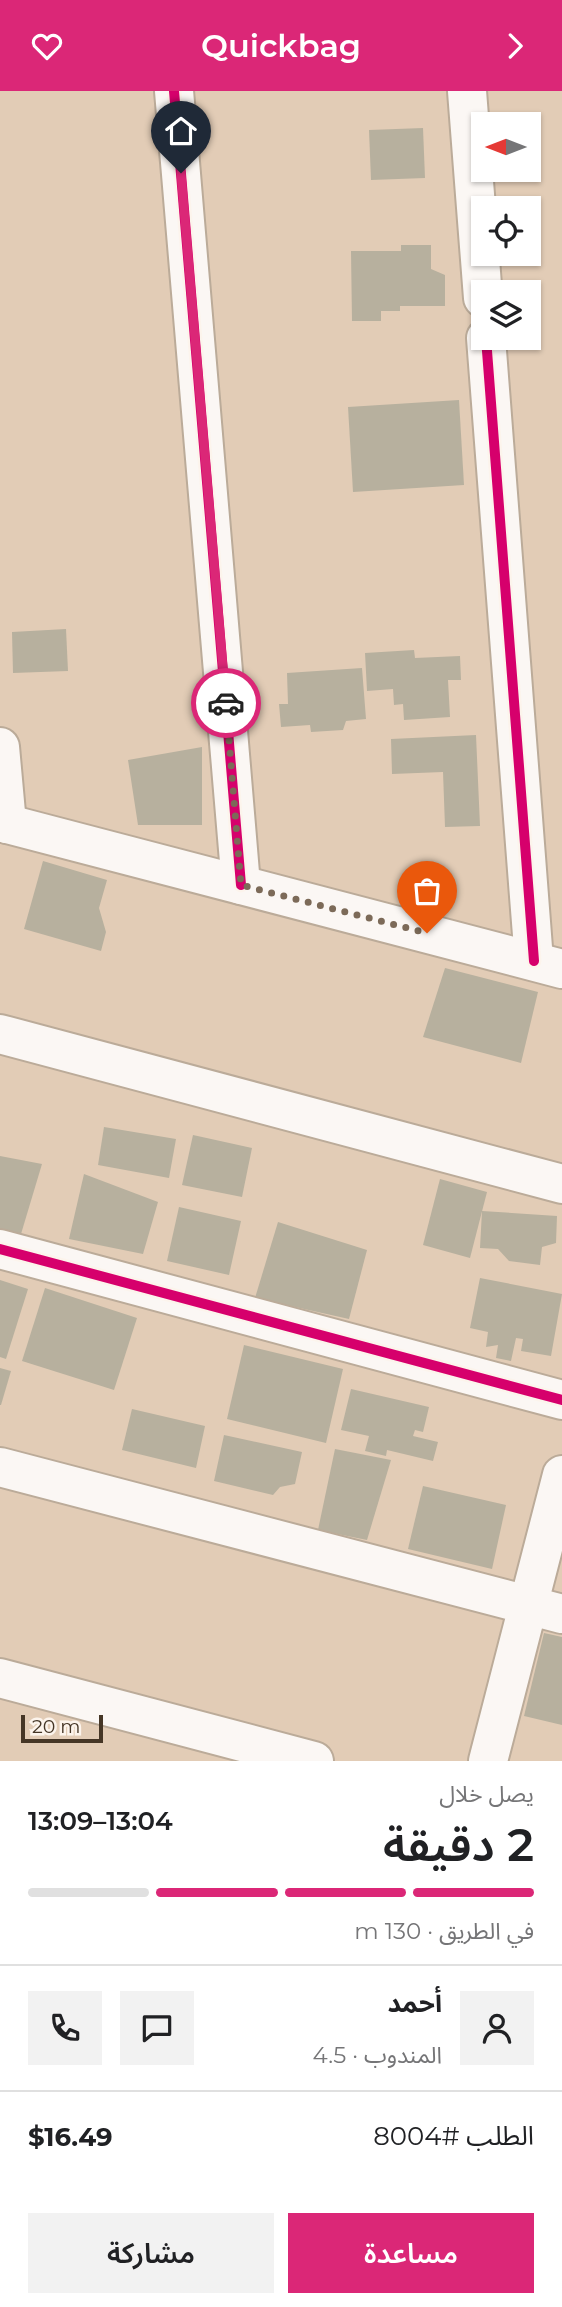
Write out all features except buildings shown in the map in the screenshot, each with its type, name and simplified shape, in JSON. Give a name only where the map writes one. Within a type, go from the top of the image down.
[{"type":"street","points":[[174,91],[241,885]]},
{"type":"street","points":[[467,91],[482,280]]},
{"type":"street","points":[[0,747],[4,823],[548,965],[487,350]]},
{"type":"street","points":[[0,1034],[562,1184]]},
{"type":"street","points":[[0,1249],[562,1400]]},
{"type":"street","points":[[0,1467],[545,1610]]},
{"type":"street","points":[[488,1761],[545,1610],[562,1475]]},
{"type":"street","points":[[0,1678],[314,1761]]},
{"type":"cycle path","points":[[174,91],[241,885]]},
{"type":"cycle path","points":[[487,350],[534,961]]},
{"type":"cycle path","points":[[0,1249],[562,1400]]},
{"type":"way so far","points":[[226,703],[241,885],[427,933]]},
{"type":"route","points":[[181,173],[226,703]]}]
